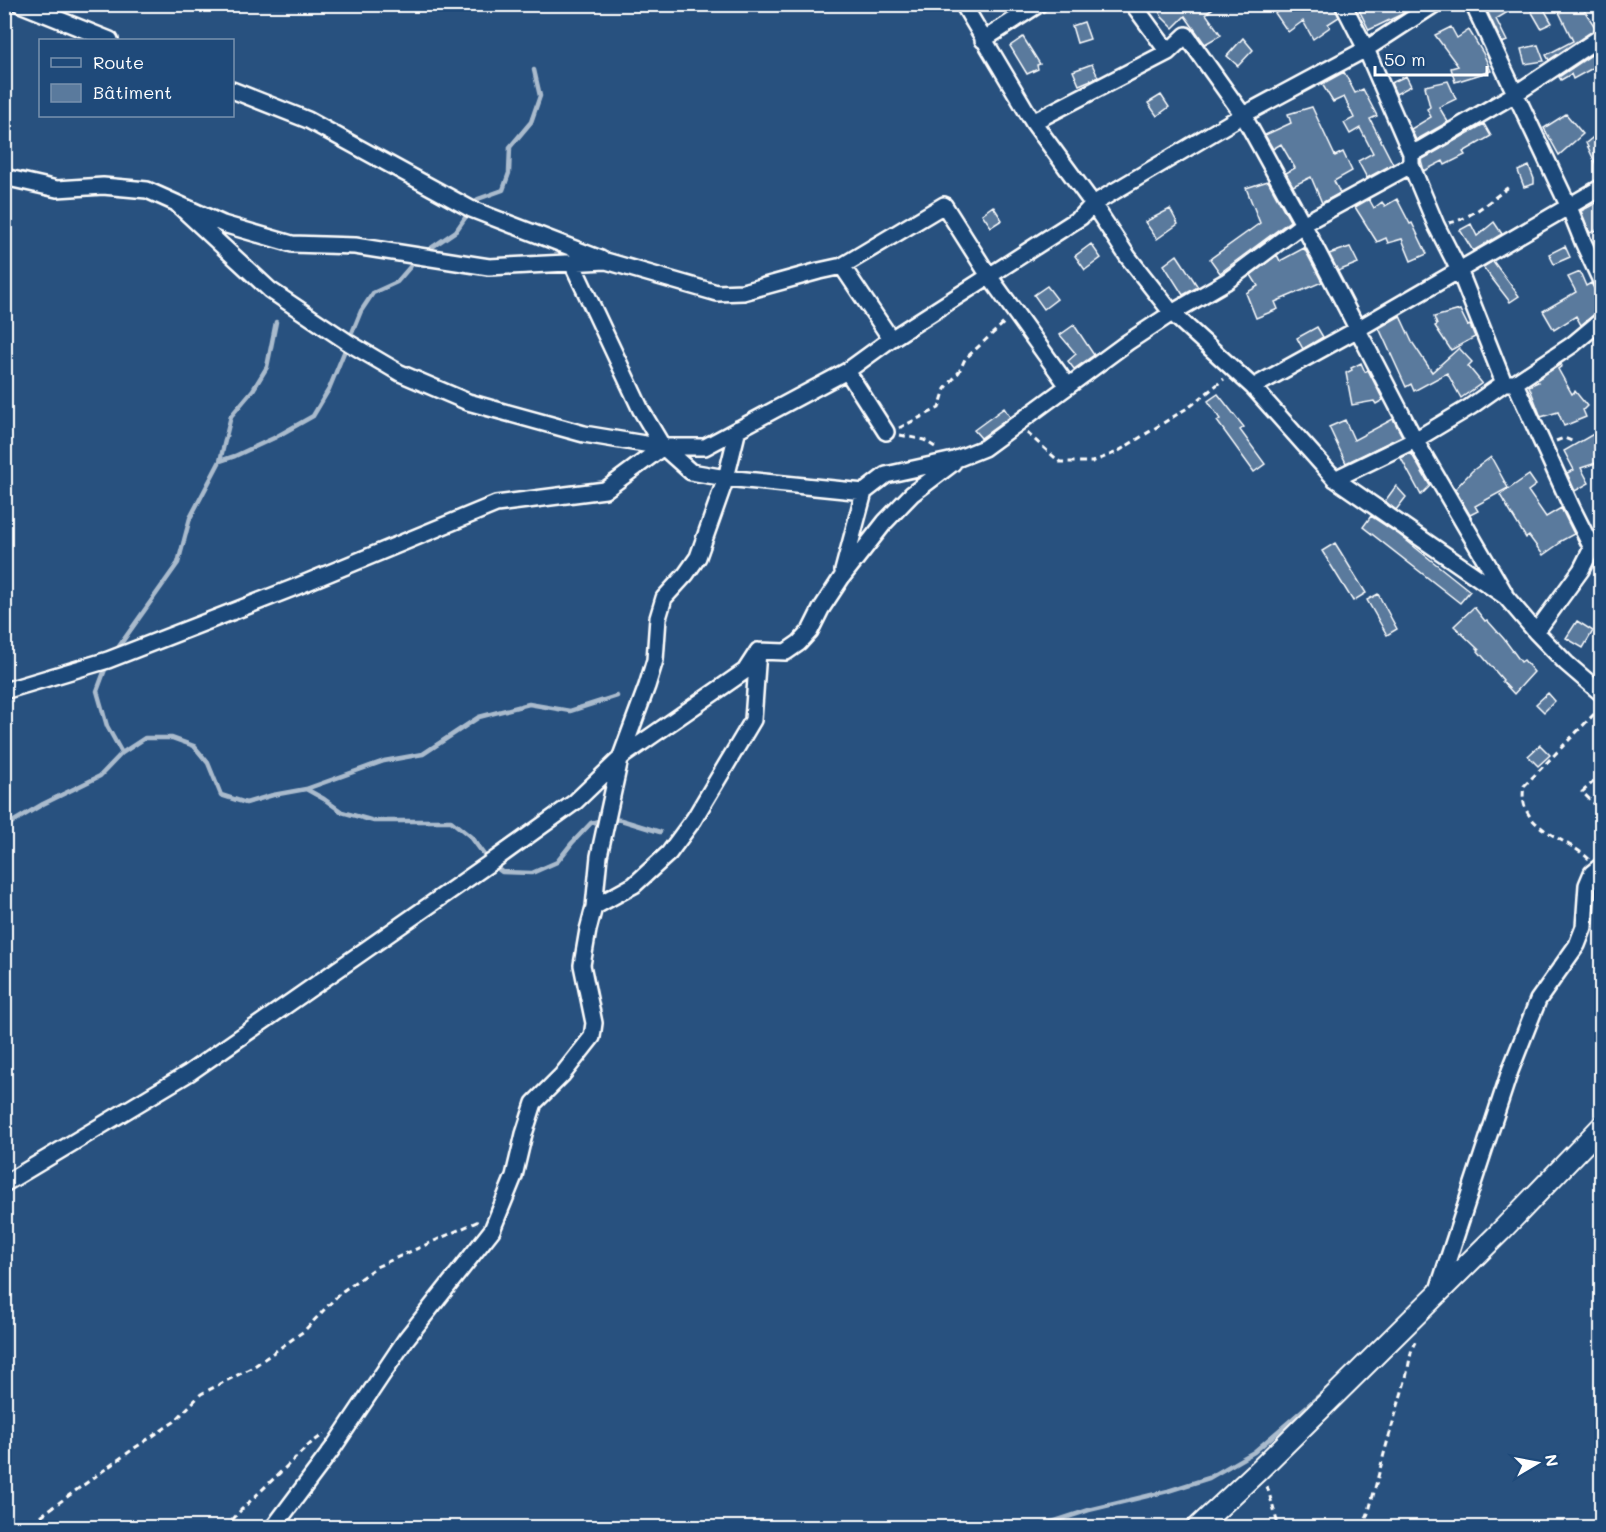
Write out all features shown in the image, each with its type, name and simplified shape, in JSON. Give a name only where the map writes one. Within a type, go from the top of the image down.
[{"type":"street","points":[[20,4],[108,39]]},
{"type":"street","points":[[963,4],[1033,122],[1093,204],[1128,257],[1172,312],[1253,387],[1335,479],[1506,597]]},
{"type":"street","points":[[983,40],[1039,4]]},
{"type":"street","points":[[1133,4],[1168,52]]},
{"type":"street","points":[[1343,4],[1366,49],[1436,225],[1459,270],[1509,382],[1572,508],[1597,545],[1536,632]]},
{"type":"street","points":[[177,204],[270,290],[349,343],[400,373],[468,402],[584,435],[663,447],[705,447],[847,371],[891,339],[1081,217],[1093,204],[1243,115],[1366,49],[1435,4]]},
{"type":"street","points":[[1473,4],[1569,207],[1602,283]]},
{"type":"street","points":[[1033,122],[1168,52],[1186,35],[1243,115],[1303,224],[1415,440],[1506,597],[1566,663],[1602,694]]},
{"type":"street","points":[[842,577],[864,492],[886,475],[954,460],[984,448],[1172,312],[1227,281],[1303,224],[1411,159],[1421,149],[1515,94],[1602,36]]},
{"type":"street","points":[[234,91],[308,120],[471,209],[606,261],[717,293],[743,292],[842,266],[944,205],[989,276],[1068,386]]},
{"type":"street","points":[[4,177],[57,189],[103,186],[147,190],[223,224],[292,244],[355,246],[489,267],[606,261]]},
{"type":"street","points":[[1253,387],[1358,329],[1602,187]]},
{"type":"street","points":[[572,263],[641,410],[663,447],[691,472],[726,478],[864,492]]},
{"type":"street","points":[[842,266],[891,339]]},
{"type":"street","points":[[1335,479],[1415,440],[1572,345],[1602,320]]},
{"type":"street","points":[[847,371],[886,432]]},
{"type":"street","points":[[273,1527],[333,1448],[406,1339],[492,1230],[514,1176],[534,1103],[562,1075],[592,1037],[594,1023],[582,965],[594,907],[599,856],[620,759],[655,660],[658,618],[664,598],[698,557],[726,478],[738,429]]},
{"type":"street","points":[[4,691],[108,660],[293,588],[496,504],[605,490],[663,447]]},
{"type":"street","points":[[758,651],[786,652],[799,643],[810,631],[842,577],[885,522],[912,494],[961,457]]},
{"type":"street","points":[[4,1184],[189,1073],[575,802],[620,759],[745,671],[758,651]]},
{"type":"street","points":[[594,907],[634,885],[669,853],[694,819],[753,720],[758,651]]},
{"type":"street","points":[[1437,1293],[1510,1071],[1538,1000],[1577,945],[1584,927],[1587,885],[1592,873],[1599,866]]},
{"type":"street","points":[[1197,1527],[1259,1470],[1500,1232],[1602,1126]]},
{"type":"path","points":[[1436,225],[1456,222],[1509,187]]},
{"type":"path","points":[[886,432],[939,408],[945,389],[960,372],[965,359],[1015,313]]},
{"type":"path","points":[[1016,425],[1060,462],[1092,462],[1117,452],[1192,405],[1235,370]]},
{"type":"path","points":[[886,432],[924,440],[939,450]]},
{"type":"path","points":[[1599,866],[1580,850],[1555,837],[1531,819],[1524,807],[1523,795],[1524,786],[1602,706]]},
{"type":"path","points":[[1602,774],[1582,792],[1602,811]]},
{"type":"path","points":[[24,1527],[174,1422],[201,1394],[253,1366],[304,1331],[340,1293],[376,1267],[499,1212]]},
{"type":"path","points":[[1362,1527],[1370,1511],[1416,1339]]},
{"type":"path","points":[[225,1527],[310,1444],[327,1432]]},
{"type":"path","points":[[1259,1470],[1266,1484],[1279,1527]]},
{"type":"building","points":[[1155,4],[1218,4],[1206,14],[1221,35],[1205,44],[1185,16],[1173,28],[1162,17]]},
{"type":"building","points":[[1289,4],[1333,4],[1339,17],[1328,24],[1330,27],[1313,39],[1303,21],[1288,32],[1275,13]]},
{"type":"building","points":[[1354,4],[1416,4],[1400,15],[1369,30]]},
{"type":"building","points":[[1484,4],[1521,4],[1496,19],[1507,41],[1502,43]]},
{"type":"building","points":[[1541,4],[1552,23],[1541,28],[1530,9]]},
{"type":"building","points":[[1564,4],[1580,4],[1595,27],[1602,23],[1602,26],[1549,60],[1546,55],[1573,41],[1557,8]]},
{"type":"building","points":[[1084,22],[1090,39],[1077,43],[1072,26]]},
{"type":"building","points":[[1451,27],[1457,38],[1469,30],[1491,71],[1455,82],[1451,68],[1458,66],[1435,35]]},
{"type":"building","points":[[1023,37],[1040,64],[1037,65],[1038,69],[1027,74],[1010,46]]},
{"type":"building","points":[[1243,38],[1253,50],[1238,66],[1227,56]]},
{"type":"building","points":[[1538,45],[1544,61],[1525,64],[1521,49]]},
{"type":"building","points":[[1602,48],[1602,63],[1573,79],[1571,74],[1561,80],[1559,77]]},
{"type":"building","points":[[1092,64],[1098,77],[1079,85],[1073,71]]},
{"type":"building","points":[[1344,72],[1355,93],[1363,89],[1377,116],[1370,119],[1393,164],[1367,178],[1358,161],[1373,153],[1360,128],[1350,134],[1344,123],[1354,118],[1344,97],[1333,102],[1322,84]]},
{"type":"building","points":[[1406,76],[1411,86],[1396,94],[1391,83]]},
{"type":"building","points":[[1448,81],[1456,99],[1439,107],[1448,122],[1416,140],[1411,129],[1431,117],[1427,109],[1430,107],[1425,86]]},
{"type":"building","points":[[1161,95],[1169,107],[1157,116],[1148,103]]},
{"type":"building","points":[[1312,107],[1335,156],[1343,152],[1352,171],[1334,181],[1340,193],[1322,203],[1311,177],[1293,186],[1286,173],[1295,168],[1281,144],[1273,149],[1265,135],[1291,123],[1288,114]]},
{"type":"building","points":[[1566,114],[1583,134],[1559,155],[1544,128]]},
{"type":"building","points":[[1484,124],[1491,136],[1463,152],[1465,155],[1445,165],[1443,161],[1424,171],[1421,160]]},
{"type":"building","points":[[1602,130],[1602,177],[1586,143]]},
{"type":"building","points":[[1529,166],[1534,184],[1524,187],[1518,171]]},
{"type":"building","points":[[1268,181],[1290,221],[1220,273],[1210,259],[1260,223],[1246,188]]},
{"type":"building","points":[[1369,199],[1374,208],[1382,202],[1385,206],[1397,199],[1427,254],[1411,261],[1402,239],[1388,243],[1386,238],[1377,242],[1355,207]]},
{"type":"building","points":[[1602,200],[1602,228],[1590,233],[1581,211]]},
{"type":"building","points":[[993,206],[1002,220],[991,227],[982,214]]},
{"type":"building","points":[[1170,209],[1178,224],[1157,239],[1145,222]]},
{"type":"building","points":[[1494,222],[1502,234],[1473,251],[1460,230],[1471,224],[1477,236]]},
{"type":"building","points":[[1091,244],[1101,258],[1085,270],[1075,256]]},
{"type":"building","points":[[1565,246],[1570,257],[1554,264],[1549,254]]},
{"type":"building","points":[[1350,247],[1358,263],[1338,271],[1329,254]]},
{"type":"building","points":[[1304,248],[1322,282],[1275,302],[1278,309],[1256,318],[1246,293],[1258,286],[1251,275],[1277,255],[1280,261]]},
{"type":"building","points":[[1177,255],[1198,287],[1183,295],[1164,265]]},
{"type":"building","points":[[1493,261],[1519,296],[1510,302],[1483,267]]},
{"type":"building","points":[[1580,272],[1586,286],[1591,283],[1602,302],[1602,310],[1581,325],[1576,316],[1554,330],[1543,311],[1576,292],[1568,277]]},
{"type":"building","points":[[1047,286],[1057,299],[1044,309],[1034,295]]},
{"type":"building","points":[[1460,310],[1475,337],[1451,350],[1435,326],[1437,325],[1434,317]]},
{"type":"building","points":[[1400,316],[1412,342],[1432,372],[1459,348],[1472,362],[1468,366],[1482,383],[1461,398],[1447,373],[1414,391],[1411,384],[1406,387],[1379,328]]},
{"type":"building","points":[[1074,325],[1094,355],[1074,369],[1068,361],[1076,354],[1060,335]]},
{"type":"building","points":[[1317,327],[1323,337],[1303,349],[1297,338]]},
{"type":"building","points":[[1361,363],[1365,372],[1368,370],[1383,400],[1376,404],[1374,401],[1352,405],[1346,373]]},
{"type":"building","points":[[1561,364],[1562,366],[1558,369],[1572,394],[1575,391],[1587,406],[1583,410],[1586,417],[1564,426],[1558,412],[1541,417],[1529,386],[1538,382],[1536,380]]},
{"type":"building","points":[[1218,394],[1244,427],[1240,430],[1265,464],[1254,472],[1217,421],[1220,419],[1208,401]]},
{"type":"building","points":[[1004,408],[1010,417],[981,438],[974,430]]},
{"type":"building","points":[[1393,419],[1402,436],[1346,463],[1329,427],[1345,420],[1354,440]]},
{"type":"building","points":[[1602,429],[1602,461],[1581,468],[1589,483],[1575,491],[1567,473],[1574,470],[1564,451]]},
{"type":"building","points":[[1411,453],[1430,486],[1421,495],[1401,458]]},
{"type":"building","points":[[1491,457],[1508,488],[1475,506],[1478,511],[1470,515],[1455,489],[1472,471]]},
{"type":"building","points":[[1529,475],[1536,485],[1528,491],[1546,517],[1561,508],[1574,534],[1543,555],[1529,536],[1526,538],[1500,495]]},
{"type":"building","points":[[1396,486],[1406,497],[1396,510],[1385,501]]},
{"type":"building","points":[[1371,516],[1397,533],[1470,591],[1460,603],[1363,527]]},
{"type":"building","points":[[1335,543],[1366,593],[1353,601],[1322,551]]},
{"type":"building","points":[[1378,594],[1397,629],[1387,635],[1367,600]]},
{"type":"building","points":[[1474,607],[1504,639],[1521,662],[1524,660],[1534,672],[1514,694],[1479,650],[1454,626]]},
{"type":"building","points":[[1577,621],[1593,631],[1583,648],[1566,638]]},
{"type":"building","points":[[1548,693],[1555,701],[1544,712],[1536,704]]},
{"type":"building","points":[[1540,745],[1550,755],[1538,766],[1528,756]]},
{"type":"waterway","points":[[425,252],[456,231],[478,199],[503,190],[509,173],[510,147],[531,122],[540,96],[534,70]]},
{"type":"waterway","points":[[115,652],[178,563],[190,518],[220,461],[274,438],[313,416],[329,389],[361,311],[373,293],[397,282],[416,260]]},
{"type":"waterway","points":[[220,461],[231,416],[253,390],[267,367],[276,322]]},
{"type":"waterway","points":[[107,664],[97,691],[107,726],[122,753]]},
{"type":"waterway","points":[[306,789],[384,761],[423,754],[479,717],[529,704],[570,711],[617,696]]},
{"type":"waterway","points":[[4,827],[43,804],[100,776],[122,753],[145,738],[172,738],[194,746],[208,763],[221,795],[246,803],[306,789],[342,812],[374,821],[451,821],[471,837],[490,863],[502,872],[532,873],[557,862],[591,823],[602,820]]},
{"type":"waterway","points":[[610,819],[621,820],[660,832]]},
{"type":"waterway","points":[[1034,1528],[1089,1510],[1168,1491],[1209,1478],[1254,1452],[1334,1383]]}]
